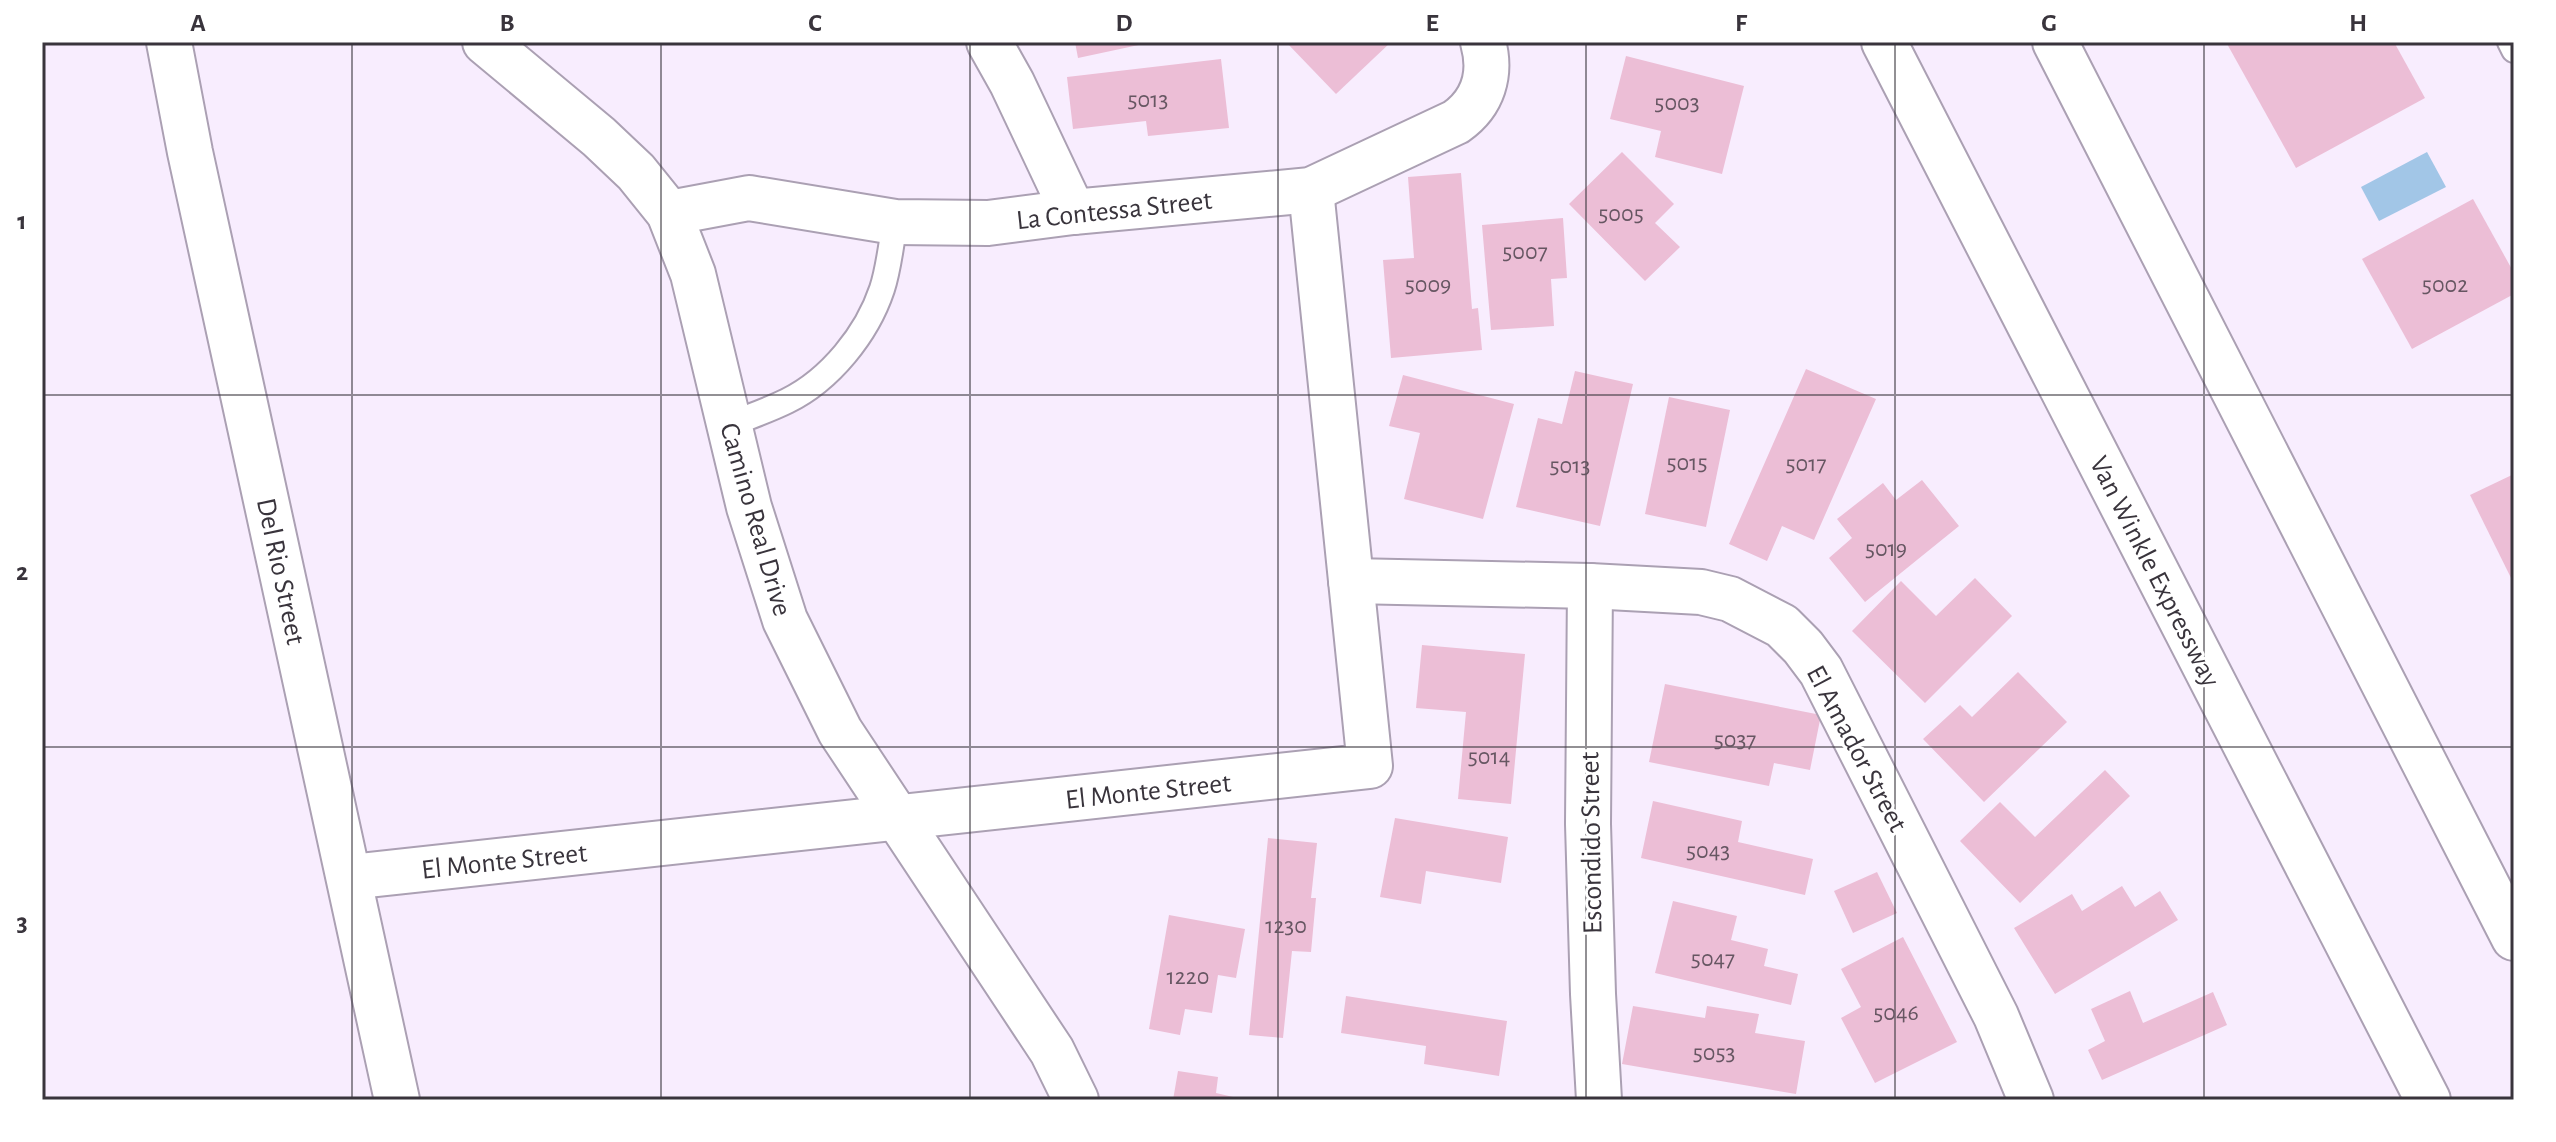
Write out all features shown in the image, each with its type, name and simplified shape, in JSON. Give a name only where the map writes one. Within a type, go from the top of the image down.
[{"type":"street","name":"Del Rio Street","points":[[169,42],[190,152],[397,1100]]},
{"type":"street","name":"Camino Real Drive","points":[[485,42],[599,137],[636,172],[669,213],[693,274],[753,521],[785,620],[840,731],[1052,1051],[1076,1100]]},
{"type":"street","points":[[989,42],[1012,83],[1073,212]]},
{"type":"street","name":"La Contessa Street","points":[[669,213],[749,198],[895,222],[988,223],[1311,190],[1456,122],[1470,111],[1480,96],[1485,80],[1488,62],[1483,42]]},
{"type":"street","name":"Van Winkle Expressway","points":[[1884,42],[2428,1100]]},
{"type":"street","points":[[2055,42],[2514,938]]},
{"type":"street","name":"El Monte Street","points":[[350,877],[1370,766],[1311,190]]},
{"type":"street","name":"El Amador Street","points":[[1351,581],[1672,589],[1730,599],[1782,626],[1821,671],[1996,1016],[2031,1100]]},
{"type":"street","name":"Escondido Street","points":[[1590,586],[1588,824],[1599,1100]]},
{"type":"lane","points":[[2510,42],[2514,50]]},
{"type":"lane","points":[[729,425],[789,401],[820,379],[846,353],[867,322],[883,288],[895,222]]},
{"type":"water","points":[[2427,152],[2446,187],[2379,221],[2361,187]]},
{"type":"building","points":[[1075,42],[1148,42],[1148,43],[1078,58]]},
{"type":"building","points":[[1286,42],[1391,42],[1336,94]]},
{"type":"building","points":[[2226,42],[2394,42],[2425,98],[2296,168]]},
{"type":"building","points":[[1626,56],[1744,86],[1722,174],[1655,157],[1661,131],[1610,119]]},
{"type":"building","points":[[1221,59],[1229,128],[1148,136],[1146,121],[1073,129],[1067,77]]},
{"type":"building","points":[[1622,152],[1674,204],[1655,223],[1680,247],[1645,281],[1569,204]]},
{"type":"building","points":[[1461,173],[1472,309],[1478,308],[1482,350],[1391,358],[1383,260],[1414,258],[1408,177]]},
{"type":"building","points":[[2473,199],[2514,273],[2514,294],[2412,349],[2362,259]]},
{"type":"building","points":[[1563,218],[1567,278],[1551,279],[1554,326],[1491,330],[1482,225]]},
{"type":"building","points":[[1806,369],[1876,399],[1814,540],[1782,526],[1767,561],[1729,544]]},
{"type":"building","points":[[1575,371],[1633,384],[1600,526],[1516,507],[1538,418],[1562,424]]},
{"type":"building","points":[[1403,375],[1514,404],[1483,519],[1404,499],[1420,433],[1389,426]]},
{"type":"building","points":[[1669,397],[1730,410],[1706,527],[1645,514]]},
{"type":"building","points":[[2514,474],[2514,584],[2470,495]]},
{"type":"building","points":[[1922,480],[1959,526],[1865,602],[1829,558],[1852,538],[1837,519],[1883,483],[1896,500]]},
{"type":"building","points":[[1975,578],[2012,616],[1925,703],[1852,631],[1901,581],[1936,616]]},
{"type":"building","points":[[1422,645],[1525,654],[1511,804],[1458,799],[1466,712],[1416,708]]},
{"type":"building","points":[[2018,672],[2067,722],[1984,802],[1923,739],[1960,705],[1972,717]]},
{"type":"building","points":[[1665,684],[1821,715],[1810,770],[1774,763],[1769,786],[1649,762]]},
{"type":"building","points":[[2105,770],[2130,796],[2020,903],[1960,841],[2000,802],[2035,837]]},
{"type":"building","points":[[1653,801],[1742,821],[1738,842],[1813,859],[1805,895],[1641,858]]},
{"type":"building","points":[[1395,818],[1508,837],[1501,883],[1426,871],[1421,904],[1380,897]]},
{"type":"building","points":[[1268,838],[1317,843],[1311,898],[1316,898],[1311,952],[1292,951],[1283,1038],[1249,1035]]},
{"type":"building","points":[[1877,872],[1897,913],[1853,933],[1834,891]]},
{"type":"building","points":[[2122,886],[2135,907],[2160,891],[2178,920],[2055,994],[2014,928],[2072,894],[2082,911]]},
{"type":"building","points":[[1673,901],[1737,916],[1731,940],[1768,949],[1764,966],[1798,974],[1791,1005],[1655,973]]},
{"type":"building","points":[[1169,915],[1245,929],[1236,978],[1218,975],[1212,1013],[1185,1009],[1180,1035],[1149,1029]]},
{"type":"building","points":[[1903,937],[1957,1042],[1875,1083],[1841,1018],[1861,1007],[1841,969]]},
{"type":"building","points":[[2130,991],[2143,1023],[2213,992],[2227,1025],[2102,1080],[2088,1050],[2105,1041],[2091,1009]]},
{"type":"building","points":[[1346,996],[1507,1021],[1499,1076],[1424,1064],[1426,1046],[1341,1033]]},
{"type":"building","points":[[1633,1006],[1705,1018],[1707,1006],[1759,1014],[1755,1033],[1805,1041],[1796,1094],[1622,1064]]},
{"type":"building","points":[[1178,1071],[1218,1077],[1216,1093],[1246,1100],[1173,1100]]}]
